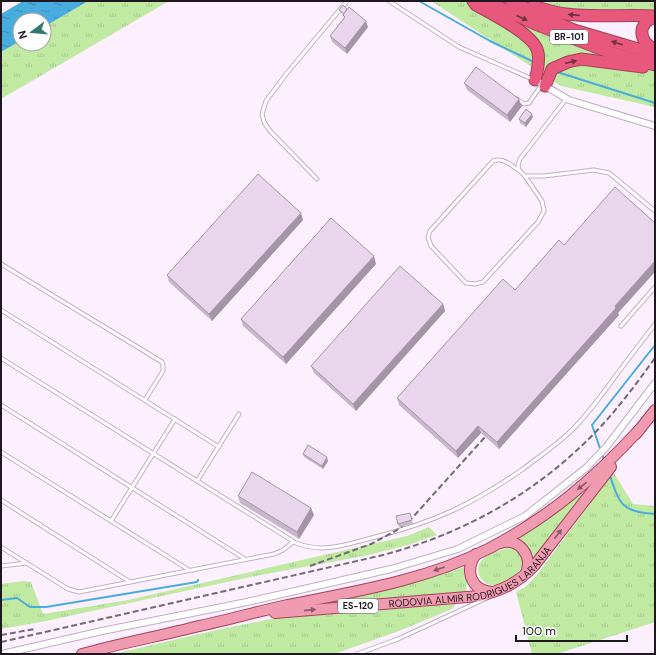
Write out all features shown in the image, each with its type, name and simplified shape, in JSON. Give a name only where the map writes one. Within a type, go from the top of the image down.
[{"type":"highway","points":[[473,1],[476,5],[527,36],[536,44],[541,84]]},
{"type":"highway","name":"BR-101","points":[[487,1],[535,24],[609,52],[655,67]]},
{"type":"highway","name":"BR-101","points":[[511,1],[574,30],[655,54]]},
{"type":"highway","points":[[519,1],[565,14],[584,16],[655,16]]},
{"type":"highway","points":[[655,16],[646,22],[642,32],[644,42],[648,46],[655,49]]},
{"type":"highway","points":[[541,84],[552,68],[581,59],[615,64],[655,67]]},
{"type":"main road","name":"RODOVIA ALMIR RODRIGUES LARANJA","points":[[216,623],[283,612],[475,590],[501,590],[512,585],[534,566],[655,410]]},
{"type":"main road","name":"RODOVIA ALMIR RODRIGUES LARANJA","points":[[82,654],[216,623],[263,610],[397,582],[446,567],[497,543],[556,506],[586,484],[640,429]]},
{"type":"main road","points":[[497,543],[504,541],[511,542],[518,544],[523,548],[527,555],[528,562],[528,569],[525,575]]},
{"type":"main road","points":[[476,554],[471,561],[470,568],[470,576],[475,590],[479,588],[493,592],[501,590]]},
{"type":"street","points":[[541,84],[566,99],[655,126]]},
{"type":"street","points":[[2,654],[102,631],[247,602],[391,569],[458,549],[525,516],[599,456],[655,383]]},
{"type":"street","points":[[599,456],[612,459]]},
{"type":"lane","points":[[317,179],[270,131],[264,122],[262,114],[266,102],[274,90],[347,1]]},
{"type":"lane","points":[[389,1],[459,47],[541,84],[527,104],[524,104],[512,95]]},
{"type":"lane","points":[[519,170],[518,165],[520,159],[566,99]]},
{"type":"lane","points":[[498,159],[502,160],[519,170],[525,176],[542,201],[544,211],[538,222],[482,282],[475,284],[466,283],[431,246],[428,237],[430,231],[493,161],[498,159]]},
{"type":"lane","points":[[525,176],[544,176],[594,170],[610,174],[655,211]]},
{"type":"lane","points":[[1,264],[162,362],[164,365],[164,370],[145,400]]},
{"type":"lane","points":[[621,326],[655,287]]},
{"type":"lane","points":[[1,310],[219,447]]},
{"type":"lane","points":[[1,358],[293,542],[309,548],[327,549],[390,534],[418,526],[438,518],[484,495],[544,454],[573,429],[589,412],[655,324]]},
{"type":"lane","points":[[1,405],[246,559]]},
{"type":"lane","points":[[197,481],[239,414]]},
{"type":"lane","points":[[111,521],[175,419]]},
{"type":"lane","points":[[1,452],[189,570]]},
{"type":"lane","points":[[1,500],[130,582]]},
{"type":"lane","points":[[1,547],[75,592],[278,552],[288,547],[293,542]]},
{"type":"lane","points":[[1,566],[27,563]]},
{"type":"lane","points":[[469,607],[475,590]]},
{"type":"lane","points":[[357,654],[398,639],[469,607],[501,590]]},
{"type":"green space","points":[[88,1],[169,1],[1,99],[1,52],[12,46],[12,52],[52,52],[52,22]]},
{"type":"green space","points":[[431,1],[475,1],[563,42],[655,72],[655,107],[561,86]]},
{"type":"green space","points":[[533,1],[655,1],[655,15],[580,14]]},
{"type":"green space","points":[[612,470],[633,504],[655,506],[655,622],[557,654],[532,654],[516,592],[525,587],[536,576],[593,500]]},
{"type":"green space","points":[[580,494],[582,497],[536,558],[534,557],[527,546],[515,537]]},
{"type":"green space","points":[[429,527],[437,535],[408,545],[364,556],[250,577],[46,621],[1,629],[1,584],[23,581],[31,582],[43,614],[128,600],[407,536]]},
{"type":"green space","points":[[507,548],[515,550],[522,559],[522,566],[518,573],[500,584],[493,585],[482,580],[478,572],[478,568],[482,560],[494,552]]},
{"type":"green space","points":[[465,567],[467,581],[466,595],[318,605],[318,603],[398,586]]},
{"type":"green space","points":[[456,604],[452,609],[399,631],[334,654],[113,654],[271,619]]},
{"type":"water","points":[[23,1],[88,1],[52,22],[52,12],[12,12],[12,46],[1,52],[1,14]]},
{"type":"building","points":[[343,5],[347,9],[344,14],[339,10]]},
{"type":"building","points":[[349,7],[366,21],[345,48],[330,36],[345,17],[343,15]]},
{"type":"building","points":[[476,67],[519,99],[507,115],[464,83]]},
{"type":"building","points":[[526,109],[532,114],[525,123],[519,119]]},
{"type":"building","points":[[258,174],[301,213],[209,314],[167,275]]},
{"type":"building","points":[[615,187],[655,223],[655,261],[615,306],[616,308],[497,442],[478,426],[456,451],[397,398],[503,279],[515,290],[559,240],[564,245]]},
{"type":"building","points":[[331,218],[374,256],[283,357],[241,319]]},
{"type":"building","points":[[400,266],[443,304],[353,404],[311,366]]},
{"type":"building","points":[[308,445],[327,457],[322,466],[303,454]]},
{"type":"building","points":[[252,472],[311,508],[297,532],[238,496]]},
{"type":"building","points":[[410,513],[412,520],[398,524],[396,516]]},
{"type":"waterway","points":[[419,1],[490,41],[534,62]]},
{"type":"waterway","points":[[557,72],[655,103]]},
{"type":"waterway","points":[[604,460],[592,425],[655,345]]},
{"type":"waterway","points":[[610,476],[617,494],[624,505],[635,511],[655,514]]},
{"type":"waterway","points":[[1,600],[17,598],[30,607],[46,607],[197,582],[198,580]]},
{"type":"railway","points":[[1,642],[379,556],[411,547],[473,522],[502,506],[529,488],[556,469],[581,447],[624,399],[655,358]]},
{"type":"railway","points":[[310,566],[371,544],[397,530],[413,517],[485,437]]},
{"type":"railway","points":[[1,635],[35,629]]}]
